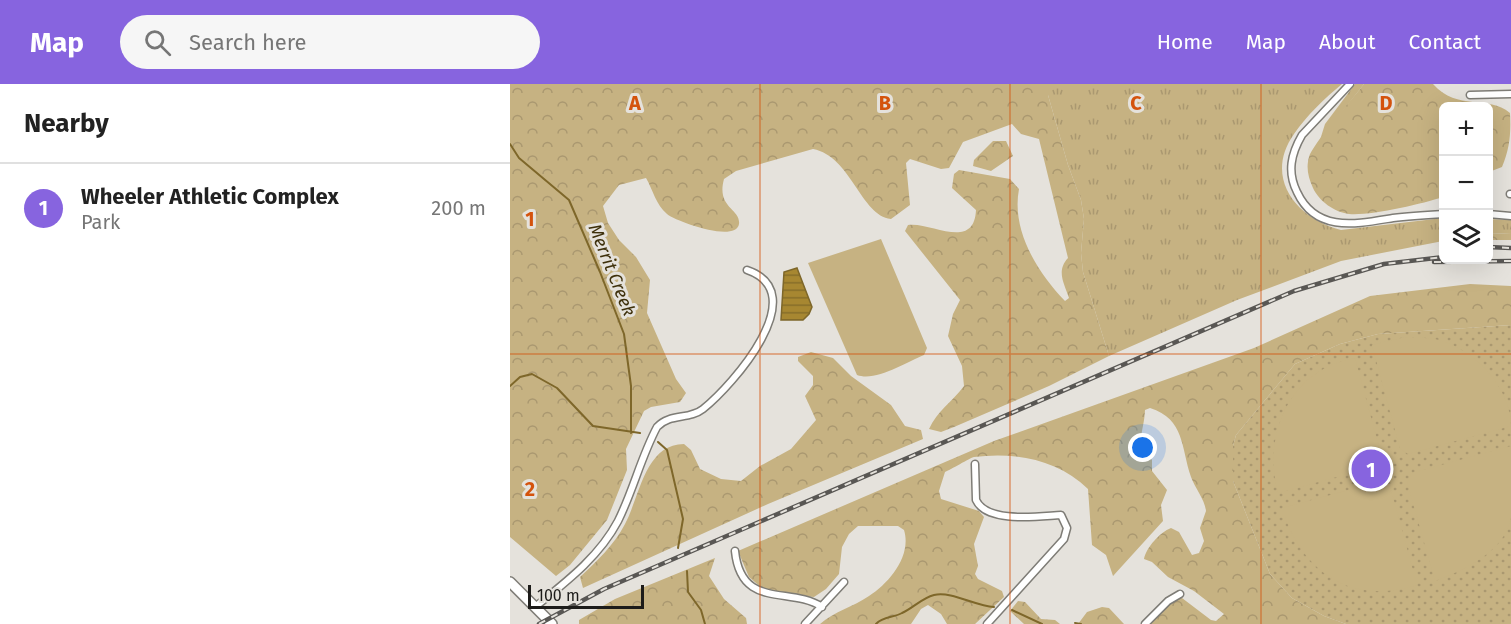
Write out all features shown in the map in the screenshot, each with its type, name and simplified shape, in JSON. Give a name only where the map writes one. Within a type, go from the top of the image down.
[{"type":"main road","points":[[510,582],[552,624]]},
{"type":"street","points":[[1350,84],[1296,145],[1290,173],[1301,200],[1321,218],[1345,225],[1439,214]]},
{"type":"street","points":[[1470,95],[1511,94]]},
{"type":"street","points":[[1493,214],[1511,216]]},
{"type":"street","points":[[535,607],[587,563],[602,547],[618,521],[646,448],[657,427],[669,418],[695,414],[722,392],[742,368],[768,326],[773,310],[771,290],[766,279],[747,270]]},
{"type":"street","points":[[975,464],[976,500],[987,511],[1015,517],[1061,515],[1067,523],[1065,537],[987,624]]},
{"type":"street","points":[[735,551],[740,573],[765,595],[814,602],[822,607]]},
{"type":"street","points":[[805,624],[844,582]]},
{"type":"street","points":[[1145,624],[1180,594]]},
{"type":"green space","points":[[510,84],[1048,84],[1048,95],[1068,165],[1081,200],[1084,219],[1081,253],[1083,272],[1109,356],[1049,386],[954,427],[941,432],[929,429],[936,417],[964,386],[962,366],[948,336],[953,314],[960,300],[905,231],[908,225],[950,232],[968,230],[973,223],[976,210],[952,188],[954,174],[959,170],[1010,179],[1019,189],[1019,220],[1029,250],[1045,278],[1055,290],[1065,301],[1069,298],[1062,272],[1068,258],[1039,139],[1021,134],[1012,124],[963,142],[949,168],[941,169],[910,159],[906,163],[910,205],[891,219],[872,208],[837,162],[813,149],[736,171],[724,179],[723,196],[739,219],[739,224],[735,229],[728,232],[693,226],[673,218],[657,202],[646,178],[619,185],[603,206],[608,223],[619,240],[636,257],[650,280],[647,313],[676,379],[686,393],[680,402],[651,407],[644,411],[626,449],[627,470],[607,520],[570,565],[556,576],[510,537]]},
{"type":"green space","points":[[1048,84],[1342,84],[1305,120],[1285,150],[1282,166],[1289,194],[1311,217],[1341,230],[1439,218],[1439,242],[1341,261],[1237,300],[1109,356],[1083,272],[1081,253],[1084,219],[1081,200],[1068,165],[1048,95]]},
{"type":"green space","points":[[1355,84],[1364,84],[1320,140],[1325,124]]},
{"type":"green space","points":[[1364,84],[1433,84],[1452,98],[1478,102],[1439,102],[1439,198],[1410,206],[1349,214],[1323,201],[1313,188],[1308,165],[1312,151]]},
{"type":"green space","points":[[1493,104],[1510,113],[1510,134],[1502,167],[1493,170]]},
{"type":"green space","points":[[993,141],[1006,141],[1013,156],[991,171],[973,166],[974,160]]},
{"type":"green space","points":[[1493,219],[1511,220],[1511,234],[1493,233]]},
{"type":"green space","points":[[1493,233],[1511,234],[1511,240],[1493,240]]},
{"type":"green space","points":[[881,239],[927,348],[924,355],[882,374],[857,375],[808,263]]},
{"type":"green space","points":[[1470,284],[1511,286],[1511,325],[1378,334],[1340,344],[1295,364],[1236,435],[1233,446],[1233,481],[1270,574],[1292,598],[1324,616],[1346,624],[1148,624],[1173,600],[1182,598],[1211,620],[1216,621],[1224,614],[1194,591],[1168,577],[1152,562],[1144,559],[1154,541],[1171,528],[1179,532],[1192,555],[1199,553],[1204,541],[1200,528],[1206,511],[1191,477],[1176,427],[1170,419],[1150,408],[1145,410],[1141,437],[1143,447],[1152,460],[1152,471],[1167,490],[1161,505],[1163,521],[1113,576],[1106,555],[1092,545],[1088,489],[1076,479],[1049,464],[1005,456],[974,457],[945,472],[939,491],[941,499],[979,511],[984,517],[974,544],[978,566],[975,574],[978,579],[1002,591],[1004,597],[975,624],[947,624],[941,614],[928,605],[921,609],[911,624],[820,624],[869,596],[891,576],[902,559],[905,549],[904,530],[898,526],[858,526],[849,534],[842,547],[839,574],[826,589],[814,597],[772,593],[763,589],[749,577],[738,551],[994,441],[1254,348],[1370,296]]},
{"type":"green space","points":[[1511,325],[1511,624],[1346,624],[1324,616],[1292,598],[1270,574],[1233,481],[1233,446],[1236,435],[1295,364],[1340,344],[1378,334]]},
{"type":"green space","points":[[1401,338],[1439,340],[1465,352],[1478,362],[1498,385],[1505,398],[1511,426],[1408,454],[1400,449],[1372,345]]},
{"type":"green space","points":[[811,352],[833,358],[851,376],[891,405],[905,426],[921,430],[923,439],[768,504],[583,588],[580,577],[621,532],[646,473],[660,453],[671,446],[684,444],[691,450],[700,469],[721,479],[741,481],[760,466],[791,449],[816,420],[805,396],[813,385],[813,376],[798,361],[798,357]]},
{"type":"green space","points":[[1355,358],[1382,458],[1377,466],[1278,493],[1274,471],[1274,449],[1278,427],[1286,408],[1298,390],[1313,375],[1332,365]]},
{"type":"green space","points":[[1511,446],[1511,517],[1501,540],[1482,558],[1458,572],[1435,581],[1407,482],[1412,473]]},
{"type":"green space","points":[[1382,481],[1390,486],[1417,585],[1393,590],[1371,591],[1350,587],[1332,578],[1316,566],[1302,550],[1282,508]]},
{"type":"green space","points":[[715,558],[709,576],[724,599],[746,618],[747,624],[579,624],[579,620],[615,599]]},
{"type":"green space","points":[[1018,601],[1025,602],[1041,619],[1055,620],[1060,624],[1024,624],[1010,611]]},
{"type":"green space","points":[[1102,607],[1109,608],[1124,624],[1078,624],[1087,612]]},
{"type":"shaded area","points":[[797,268],[812,307],[803,320],[781,320],[784,272]]},
{"type":"waterway","name":"Merrit Creek","points":[[510,144],[519,158],[569,200],[600,272],[624,334],[631,386],[631,433]]},
{"type":"waterway","points":[[510,386],[520,377],[532,374],[557,388],[593,426],[640,433]]},
{"type":"waterway","points":[[658,442],[667,450],[683,519],[678,548]]},
{"type":"waterway","points":[[687,571],[688,592],[701,610],[705,624]]},
{"type":"waterway","points":[[876,624],[934,595],[948,595],[994,607]]},
{"type":"waterway","points":[[1012,610],[1042,624]]},
{"type":"waterway","points":[[1075,623],[1081,624]]},
{"type":"railway","points":[[1493,247],[1511,248]]},
{"type":"railway","points":[[539,624],[604,589],[1294,291],[1384,264],[1439,258]]},
{"type":"railway","points":[[1434,262],[1511,261]]},
{"type":"place","name":"Wheeler Athletic Complex","points":[[1371,469]]}]
